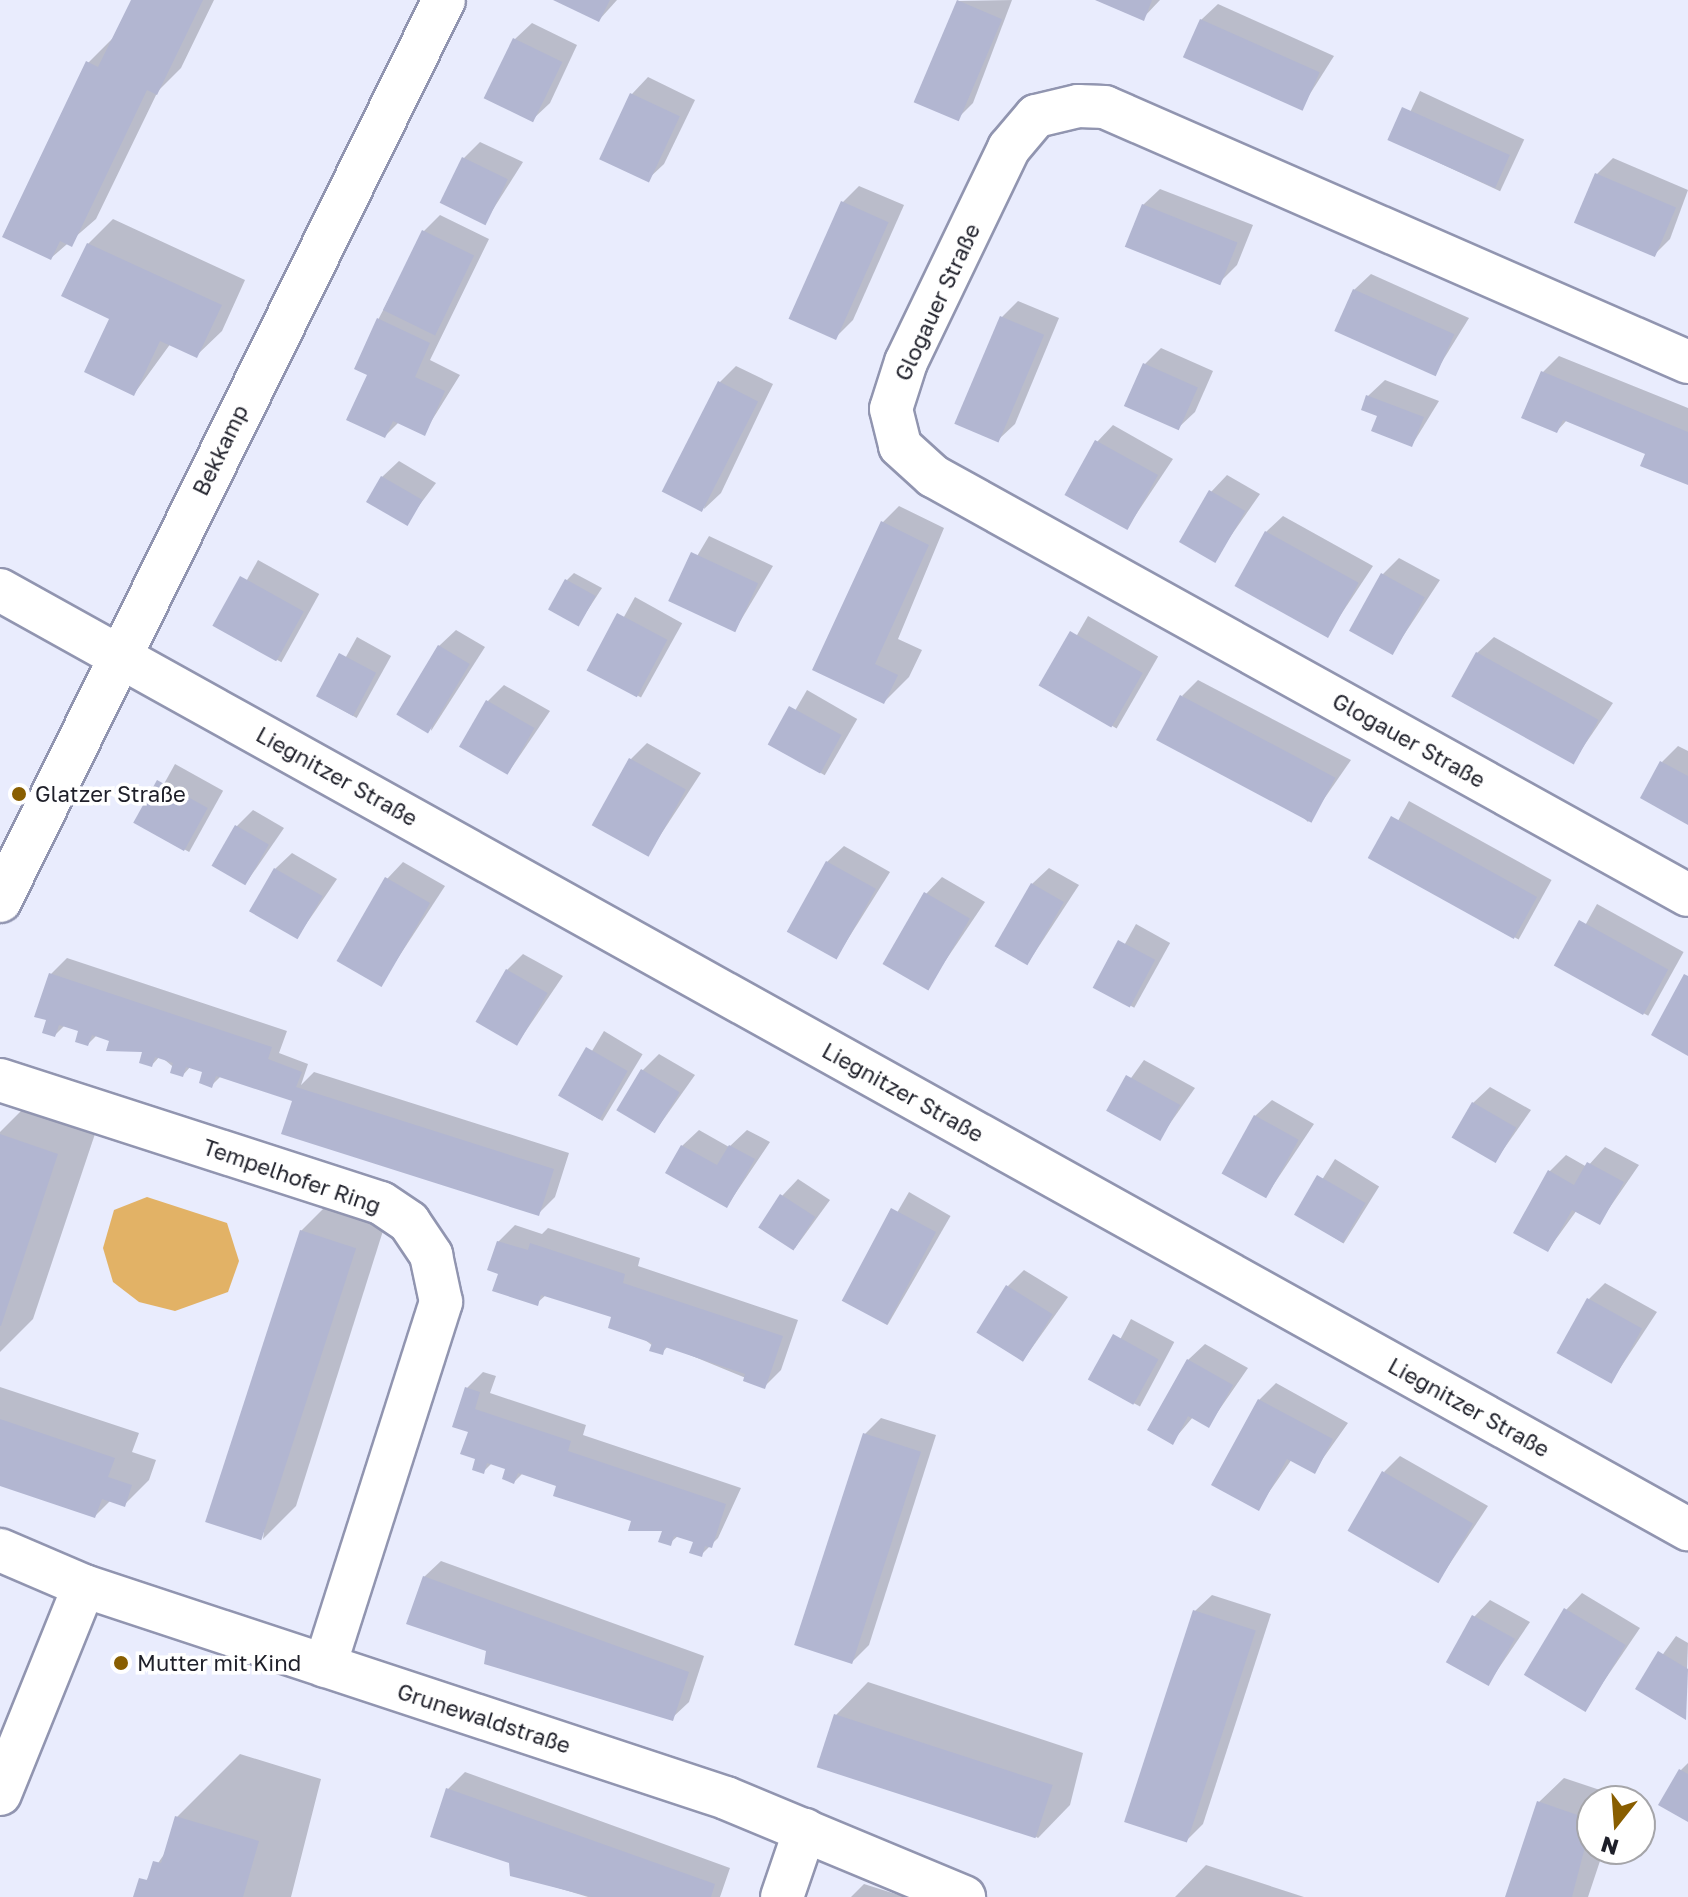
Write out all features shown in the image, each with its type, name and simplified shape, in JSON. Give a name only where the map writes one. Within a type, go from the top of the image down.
[{"type":"street","name":"Bekkamp","points":[[0,901],[118,654],[444,0]]},
{"type":"street","name":"Glogauer Straße","points":[[1688,362],[1105,107],[1078,106],[1036,116],[1009,148],[906,362],[891,409],[900,446],[933,476],[1688,895]]},
{"type":"street","points":[[0,590],[118,654]]},
{"type":"street","name":"Liegnitzer Straße","points":[[118,654],[1688,1529]]},
{"type":"street","name":"Tempelhofer Ring","points":[[0,1080],[381,1203],[409,1222],[431,1255],[441,1302],[325,1666]]},
{"type":"street","name":"Grunewaldstraße","points":[[0,1550],[84,1586],[805,1830],[964,1897]]},
{"type":"street","points":[[0,1794],[84,1586]]},
{"type":"street","points":[[782,1897],[805,1830]]},
{"type":"shaded area","points":[[147,1197],[227,1223],[239,1261],[228,1292],[175,1311],[139,1302],[113,1282],[103,1248],[114,1210]]},
{"type":"building","points":[[131,0],[203,0],[157,95],[147,90],[72,247],[60,241],[51,260],[2,237],[86,61],[98,67]]},
{"type":"building","points":[[553,0],[610,0],[599,22]]},
{"type":"building","points":[[957,0],[1002,19],[959,121],[914,102]]},
{"type":"building","points":[[1095,0],[1152,0],[1144,21]]},
{"type":"building","points":[[1200,19],[1320,72],[1303,111],[1183,57]]},
{"type":"building","points":[[513,38],[562,62],[533,122],[484,98]]},
{"type":"building","points":[[630,93],[680,116],[649,182],[599,159]]},
{"type":"building","points":[[1402,107],[1510,155],[1495,188],[1387,140]]},
{"type":"building","points":[[462,157],[508,179],[485,225],[440,203]]},
{"type":"building","points":[[1595,173],[1676,207],[1655,257],[1574,223]]},
{"type":"building","points":[[841,201],[889,222],[836,340],[789,319]]},
{"type":"building","points":[[1142,204],[1237,243],[1220,285],[1125,247]]},
{"type":"building","points":[[422,230],[474,255],[435,335],[383,310]]},
{"type":"building","points":[[87,243],[222,305],[197,358],[160,341],[134,396],[84,372],[109,319],[61,296]]},
{"type":"building","points":[[1353,289],[1454,334],[1436,376],[1334,331]]},
{"type":"building","points":[[1000,316],[1044,335],[998,442],[954,424]]},
{"type":"building","points":[[377,318],[430,343],[415,377],[445,391],[425,436],[393,421],[385,438],[346,420],[367,375],[354,369]]},
{"type":"building","points":[[1143,363],[1198,387],[1179,430],[1124,406]]},
{"type":"building","points":[[1541,371],[1688,432],[1688,485],[1640,466],[1645,454],[1563,420],[1557,433],[1521,418]]},
{"type":"building","points":[[718,381],[758,401],[702,512],[662,491]]},
{"type":"building","points":[[1366,395],[1424,417],[1412,447],[1371,431],[1377,416],[1361,410]]},
{"type":"building","points":[[1095,440],[1158,475],[1127,530],[1064,495]]},
{"type":"building","points":[[381,476],[423,500],[408,526],[366,502]]},
{"type":"building","points":[[1209,490],[1245,511],[1215,563],[1179,542]]},
{"type":"building","points":[[881,521],[929,545],[875,664],[898,675],[884,704],[812,670]]},
{"type":"building","points":[[1265,531],[1359,583],[1328,638],[1234,586]]},
{"type":"building","points":[[691,552],[758,583],[735,632],[668,601]]},
{"type":"building","points":[[1381,573],[1425,597],[1393,655],[1349,631]]},
{"type":"building","points":[[240,576],[304,611],[276,661],[212,626]]},
{"type":"building","points":[[565,579],[596,596],[579,627],[548,610]]},
{"type":"building","points":[[617,613],[667,640],[637,697],[586,670]]},
{"type":"building","points":[[1070,631],[1143,673],[1111,728],[1038,686]]},
{"type":"building","points":[[438,645],[470,664],[428,733],[396,714]]},
{"type":"building","points":[[1476,652],[1598,720],[1574,764],[1451,697]]},
{"type":"building","points":[[339,653],[376,673],[353,716],[316,696]]},
{"type":"building","points":[[1180,695],[1335,778],[1311,823],[1156,740]]},
{"type":"building","points":[[486,700],[534,728],[507,775],[459,747]]},
{"type":"building","points":[[789,706],[841,735],[820,774],[768,744]]},
{"type":"building","points":[[629,758],[686,790],[649,857],[592,825]]},
{"type":"building","points":[[1660,761],[1688,776],[1688,825],[1640,798]]},
{"type":"building","points":[[157,780],[208,808],[184,851],[133,823]]},
{"type":"building","points":[[1391,816],[1537,897],[1514,939],[1368,858]]},
{"type":"building","points":[[235,825],[269,844],[245,885],[211,866]]},
{"type":"building","points":[[826,861],[876,889],[837,959],[787,932]]},
{"type":"building","points":[[274,868],[322,896],[297,939],[249,911]]},
{"type":"building","points":[[385,877],[430,903],[382,987],[336,961]]},
{"type":"building","points":[[1031,883],[1064,902],[1027,965],[994,946]]},
{"type":"building","points":[[924,892],[970,918],[928,990],[882,964]]},
{"type":"building","points":[[1579,920],[1668,969],[1643,1015],[1554,965]]},
{"type":"building","points":[[1118,940],[1155,960],[1130,1007],[1093,988]]},
{"type":"building","points":[[506,969],[548,993],[517,1046],[476,1022]]},
{"type":"building","points":[[49,973],[272,1047],[268,1059],[302,1072],[296,1087],[554,1169],[539,1216],[281,1134],[292,1101],[216,1076],[212,1088],[199,1083],[202,1072],[186,1067],[183,1077],[170,1073],[173,1063],[155,1057],[152,1067],[139,1063],[142,1052],[106,1051],[109,1041],[92,1035],[88,1046],[75,1042],[78,1031],[59,1025],[55,1037],[42,1033],[46,1020],[34,1017]]},
{"type":"building","points":[[1684,974],[1688,976],[1688,1056],[1651,1035]]},
{"type":"building","points":[[586,1047],[628,1071],[600,1119],[558,1095]]},
{"type":"building","points":[[641,1069],[680,1092],[655,1133],[616,1110]]},
{"type":"building","points":[[1126,1075],[1180,1105],[1160,1141],[1106,1111]]},
{"type":"building","points":[[1472,1102],[1516,1128],[1496,1163],[1452,1138]]},
{"type":"building","points":[[1254,1115],[1299,1140],[1266,1198],[1222,1174]]},
{"type":"building","points":[[0,1134],[58,1154],[1,1326],[0,1326]]},
{"type":"building","points":[[681,1145],[717,1165],[729,1145],[755,1159],[727,1208],[665,1173]]},
{"type":"building","points":[[1587,1162],[1624,1182],[1600,1225],[1572,1210],[1548,1252],[1513,1233],[1548,1170],[1574,1185]]},
{"type":"building","points":[[1317,1175],[1365,1203],[1342,1243],[1294,1215]]},
{"type":"building","points":[[780,1194],[815,1217],[793,1250],[758,1228]]},
{"type":"building","points":[[891,1208],[936,1232],[887,1325],[842,1301]]},
{"type":"building","points":[[300,1230],[356,1248],[261,1540],[205,1522]]},
{"type":"building","points":[[497,1241],[528,1250],[530,1243],[625,1274],[623,1283],[783,1336],[765,1389],[743,1381],[745,1374],[665,1347],[663,1355],[649,1351],[652,1343],[608,1328],[611,1317],[541,1295],[538,1306],[492,1291],[498,1274],[487,1270]]},
{"type":"building","points":[[1006,1285],[1053,1314],[1023,1362],[976,1332]]},
{"type":"building","points":[[1587,1298],[1642,1329],[1612,1384],[1556,1353]]},
{"type":"building","points":[[1113,1334],[1158,1359],[1133,1405],[1088,1379]]},
{"type":"building","points":[[1187,1359],[1233,1385],[1209,1428],[1188,1416],[1173,1445],[1147,1430]]},
{"type":"building","points":[[465,1387],[480,1392],[475,1409],[571,1441],[568,1451],[726,1504],[712,1548],[705,1546],[702,1557],[689,1553],[693,1542],[674,1536],[671,1546],[658,1542],[662,1531],[628,1531],[631,1521],[553,1496],[556,1486],[518,1473],[514,1484],[502,1479],[505,1469],[487,1463],[484,1474],[472,1470],[475,1459],[460,1454],[468,1432],[452,1427]]},
{"type":"building","points":[[1258,1399],[1333,1439],[1315,1474],[1287,1459],[1259,1511],[1211,1485]]},
{"type":"building","points":[[0,1419],[115,1458],[108,1477],[132,1485],[125,1507],[102,1499],[95,1518],[0,1486]]},
{"type":"building","points":[[863,1433],[921,1452],[852,1664],[794,1645]]},
{"type":"building","points":[[1382,1471],[1473,1524],[1438,1583],[1348,1531]]},
{"type":"building","points":[[423,1576],[689,1672],[673,1721],[484,1664],[486,1651],[406,1624]]},
{"type":"building","points":[[1564,1608],[1626,1645],[1586,1712],[1524,1675]]},
{"type":"building","points":[[1193,1610],[1256,1630],[1187,1842],[1124,1822]]},
{"type":"building","points":[[1472,1615],[1515,1639],[1489,1686],[1446,1662]]},
{"type":"building","points":[[1658,1651],[1688,1669],[1686,1720],[1635,1689]]},
{"type":"building","points":[[834,1714],[1053,1785],[1035,1838],[817,1767]]},
{"type":"building","points":[[1679,1769],[1688,1774],[1688,1822],[1658,1805]]},
{"type":"building","points":[[446,1788],[715,1884],[711,1897],[592,1897],[510,1876],[509,1863],[430,1837]]},
{"type":"building","points":[[1537,1801],[1576,1814],[1576,1865],[1580,1865],[1572,1897],[1505,1897]]},
{"type":"building","points":[[175,1816],[259,1841],[243,1897],[133,1897],[139,1878],[147,1880],[153,1861],[161,1863]]},
{"type":"place","name":"Glatzer Straße","points":[[19,794]]},
{"type":"place","name":"Mutter mit Kind","points":[[121,1663]]}]
